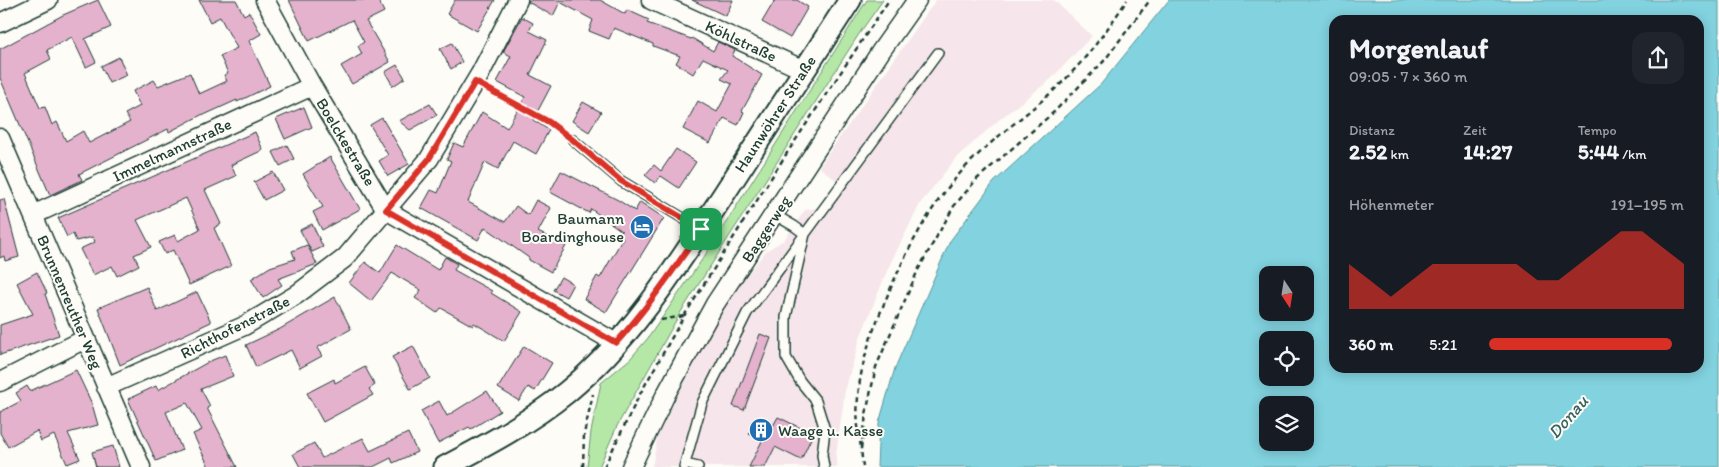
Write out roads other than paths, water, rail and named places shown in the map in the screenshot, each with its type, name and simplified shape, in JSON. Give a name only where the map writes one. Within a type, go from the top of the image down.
[{"type":"street","points":[[0,23],[48,0]]},
{"type":"street","name":"Boelckestraße","points":[[265,0],[312,86],[386,210],[616,343]]},
{"type":"street","name":"Richthofenstraße","points":[[106,387],[244,326],[296,295],[346,258],[429,159],[475,82],[518,0]]},
{"type":"street","name":"Köhlstraße","points":[[651,0],[804,70]]},
{"type":"street","name":"Haunwöhrer Straße","points":[[444,467],[538,414],[568,391],[596,365],[640,316],[701,229],[850,0]]},
{"type":"street","name":"Baggerweg","points":[[631,467],[666,394],[716,304],[882,50],[917,0]]},
{"type":"street","name":"Immelmannstraße","points":[[33,215],[312,86]]},
{"type":"street","name":"Brunnenreuther Weg","points":[[0,138],[141,467]]},
{"type":"street","points":[[0,382],[85,340]]},
{"type":"lane","points":[[698,467],[685,465],[702,403],[743,321],[938,53]]},
{"type":"lane","points":[[573,140],[621,181],[701,229]]},
{"type":"lane","points":[[775,215],[805,234]]},
{"type":"lane","points":[[805,234],[786,317],[786,356],[800,381],[816,401],[824,430],[822,455],[824,467]]},
{"type":"water","name":"Donau","points":[[1169,0],[1719,0],[1719,467],[877,467],[879,423],[895,368],[950,241],[994,182],[1101,84]]},
{"type":"place","name":"Baumann Boardinghouse","points":[[642,227]]},
{"type":"place","name":"Waage u. Kasse","points":[[761,430]]}]
